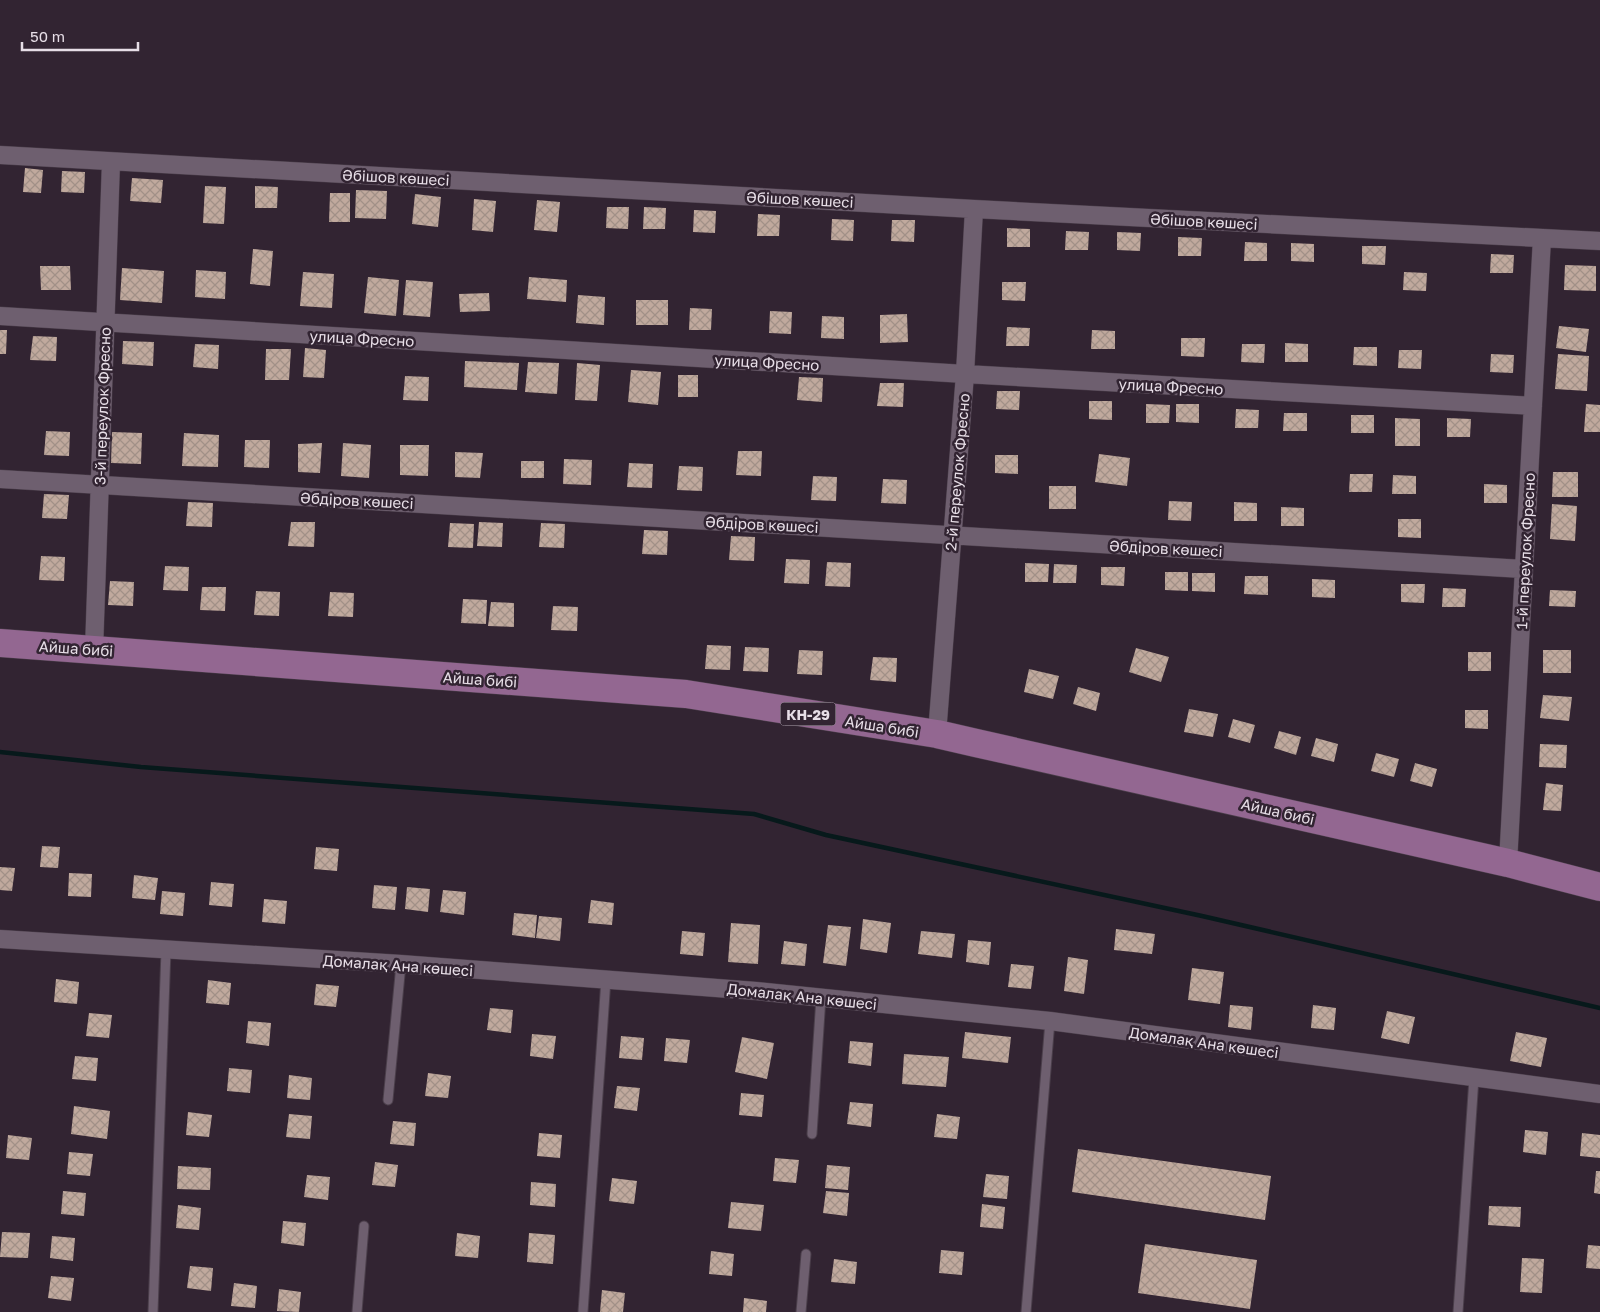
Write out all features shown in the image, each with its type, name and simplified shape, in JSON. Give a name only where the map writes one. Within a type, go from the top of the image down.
[{"type":"main road","name":"Айша бибі","points":[[0,643],[686,694],[937,734],[1508,863],[1600,887]]},
{"type":"street","name":"Әбішов көшесі","points":[[0,155],[974,209],[1600,240]]},
{"type":"street","name":"3-й переулок Фресно","points":[[94,650],[111,162]]},
{"type":"street","name":"2-й переулок Фресно","points":[[937,734],[965,374],[974,209]]},
{"type":"street","name":"1-й переулок Фресно","points":[[1508,863],[1542,238]]},
{"type":"street","name":"улица Фресно","points":[[0,316],[1533,406]]},
{"type":"street","name":"Әбдіров көшесі","points":[[0,479],[1524,569]]},
{"type":"street","name":"Домалақ Ана көшесі","points":[[0,939],[401,964],[821,997],[1050,1021],[1600,1094]]},
{"type":"lane","points":[[153,1312],[166,950]]},
{"type":"lane","points":[[388,1100],[401,964]]},
{"type":"lane","points":[[583,1312],[606,979]]},
{"type":"lane","points":[[812,1134],[821,997]]},
{"type":"lane","points":[[1026,1312],[1050,1021]]},
{"type":"lane","points":[[1458,1312],[1474,1078]]},
{"type":"lane","points":[[357,1312],[364,1226]]},
{"type":"lane","points":[[801,1312],[806,1254]]},
{"type":"building","points":[[25,168],[43,170],[41,193],[23,192]]},
{"type":"building","points":[[62,171],[85,172],[84,193],[61,192]]},
{"type":"building","points":[[132,178],[163,180],[161,203],[130,201]]},
{"type":"building","points":[[205,186],[226,187],[224,224],[203,223]]},
{"type":"building","points":[[255,186],[278,187],[277,208],[255,208]]},
{"type":"building","points":[[356,190],[387,191],[386,219],[355,218]]},
{"type":"building","points":[[330,193],[350,193],[350,222],[329,222]]},
{"type":"building","points":[[415,194],[441,197],[438,227],[412,224]]},
{"type":"building","points":[[474,199],[496,201],[493,232],[472,230]]},
{"type":"building","points":[[537,200],[560,202],[557,232],[534,230]]},
{"type":"building","points":[[607,207],[629,207],[628,229],[606,228]]},
{"type":"building","points":[[644,207],[666,208],[665,229],[643,229]]},
{"type":"building","points":[[694,210],[716,211],[715,233],[693,232]]},
{"type":"building","points":[[758,214],[780,215],[779,236],[757,236]]},
{"type":"building","points":[[832,219],[854,220],[853,241],[831,240]]},
{"type":"building","points":[[892,220],[915,220],[914,242],[891,241]]},
{"type":"building","points":[[1007,228],[1030,229],[1030,247],[1007,247]]},
{"type":"building","points":[[1066,231],[1089,232],[1088,250],[1065,250]]},
{"type":"building","points":[[1117,232],[1141,233],[1140,251],[1117,250]]},
{"type":"building","points":[[1178,237],[1202,238],[1201,256],[1178,256]]},
{"type":"building","points":[[1245,242],[1267,243],[1267,261],[1244,261]]},
{"type":"building","points":[[1291,243],[1314,244],[1314,262],[1291,261]]},
{"type":"building","points":[[1362,246],[1386,246],[1385,265],[1362,264]]},
{"type":"building","points":[[253,249],[273,251],[270,286],[250,284]]},
{"type":"building","points":[[1491,254],[1514,255],[1513,273],[1490,273]]},
{"type":"building","points":[[1565,265],[1596,266],[1596,291],[1564,290]]},
{"type":"building","points":[[40,266],[70,266],[71,290],[41,290]]},
{"type":"building","points":[[122,268],[164,271],[162,303],[120,300]]},
{"type":"building","points":[[196,270],[226,272],[225,299],[195,297]]},
{"type":"building","points":[[303,272],[334,274],[332,308],[300,306]]},
{"type":"building","points":[[1404,272],[1427,273],[1426,291],[1403,290]]},
{"type":"building","points":[[368,277],[399,280],[396,316],[364,313]]},
{"type":"building","points":[[529,277],[567,280],[566,302],[527,299]]},
{"type":"building","points":[[406,280],[433,282],[430,317],[403,315]]},
{"type":"building","points":[[1002,282],[1026,282],[1025,301],[1002,300]]},
{"type":"building","points":[[489,293],[490,311],[460,312],[459,294]]},
{"type":"building","points":[[578,295],[605,297],[604,325],[576,323]]},
{"type":"building","points":[[636,300],[668,300],[668,325],[636,325]]},
{"type":"building","points":[[690,308],[712,309],[711,330],[689,330]]},
{"type":"building","points":[[770,311],[792,312],[791,334],[769,333]]},
{"type":"building","points":[[907,314],[908,342],[880,343],[880,315]]},
{"type":"building","points":[[822,316],[844,317],[844,339],[821,338]]},
{"type":"building","points":[[1559,326],[1589,329],[1586,352],[1556,348]]},
{"type":"building","points":[[1007,327],[1030,328],[1029,346],[1006,346]]},
{"type":"building","points":[[0,330],[7,330],[6,354],[0,354]]},
{"type":"building","points":[[1092,330],[1115,331],[1115,349],[1091,349]]},
{"type":"building","points":[[33,336],[57,337],[56,361],[30,360]]},
{"type":"building","points":[[1181,338],[1205,338],[1204,357],[1181,356]]},
{"type":"building","points":[[123,341],[154,342],[153,366],[122,364]]},
{"type":"building","points":[[1285,343],[1308,344],[1308,362],[1285,362]]},
{"type":"building","points":[[195,344],[219,345],[218,369],[193,367]]},
{"type":"building","points":[[1242,344],[1265,344],[1264,363],[1241,362]]},
{"type":"building","points":[[1354,347],[1377,347],[1377,366],[1353,365]]},
{"type":"building","points":[[305,348],[326,350],[324,378],[303,377]]},
{"type":"building","points":[[266,349],[291,349],[289,380],[265,380]]},
{"type":"building","points":[[1399,350],[1422,350],[1421,369],[1398,368]]},
{"type":"building","points":[[1491,354],[1514,355],[1513,373],[1490,372]]},
{"type":"building","points":[[1558,354],[1589,356],[1587,391],[1555,389]]},
{"type":"building","points":[[465,361],[519,363],[517,390],[464,387]]},
{"type":"building","points":[[528,362],[559,363],[557,394],[525,392]]},
{"type":"building","points":[[577,363],[600,365],[597,401],[575,400]]},
{"type":"building","points":[[631,370],[661,372],[658,405],[628,402]]},
{"type":"building","points":[[678,375],[698,375],[698,397],[678,397]]},
{"type":"building","points":[[405,376],[429,377],[428,401],[403,400]]},
{"type":"building","points":[[799,377],[823,378],[822,402],[797,400]]},
{"type":"building","points":[[880,383],[904,383],[903,407],[877,406]]},
{"type":"building","points":[[997,391],[1020,391],[1019,410],[996,409]]},
{"type":"building","points":[[1089,401],[1112,401],[1112,420],[1089,419]]},
{"type":"building","points":[[1146,404],[1170,405],[1169,423],[1146,423]]},
{"type":"building","points":[[1176,404],[1199,404],[1199,423],[1176,422]]},
{"type":"building","points":[[1586,404],[1600,405],[1600,432],[1584,432]]},
{"type":"building","points":[[1236,409],[1259,410],[1258,428],[1235,428]]},
{"type":"building","points":[[1284,413],[1307,413],[1307,431],[1283,431]]},
{"type":"building","points":[[1351,415],[1374,415],[1374,433],[1351,433]]},
{"type":"building","points":[[1395,418],[1420,419],[1420,446],[1395,446]]},
{"type":"building","points":[[1447,418],[1471,419],[1470,437],[1447,437]]},
{"type":"building","points":[[46,431],[70,432],[69,456],[44,455]]},
{"type":"building","points":[[112,432],[142,433],[141,464],[111,463]]},
{"type":"building","points":[[184,433],[219,435],[218,467],[182,466]]},
{"type":"building","points":[[245,440],[270,440],[269,468],[244,467]]},
{"type":"building","points":[[322,443],[320,473],[298,472],[298,444]]},
{"type":"building","points":[[343,443],[371,445],[369,478],[341,476]]},
{"type":"building","points":[[400,445],[429,445],[428,476],[400,475]]},
{"type":"building","points":[[738,451],[762,451],[761,476],[736,475]]},
{"type":"building","points":[[455,452],[483,453],[480,478],[455,477]]},
{"type":"building","points":[[1099,454],[1130,458],[1127,486],[1095,482]]},
{"type":"building","points":[[995,455],[1018,455],[1018,474],[995,473]]},
{"type":"building","points":[[564,459],[592,460],[591,485],[563,484]]},
{"type":"building","points":[[521,461],[544,461],[544,478],[521,478]]},
{"type":"building","points":[[629,463],[653,464],[652,488],[627,487]]},
{"type":"building","points":[[679,466],[703,467],[702,491],[677,490]]},
{"type":"building","points":[[1553,472],[1578,472],[1578,497],[1552,497]]},
{"type":"building","points":[[1350,474],[1373,474],[1372,492],[1349,492]]},
{"type":"building","points":[[1393,475],[1416,476],[1416,494],[1392,494]]},
{"type":"building","points":[[813,476],[837,477],[836,501],[811,500]]},
{"type":"building","points":[[883,479],[907,480],[906,504],[881,503]]},
{"type":"building","points":[[1484,484],[1507,485],[1507,503],[1484,503]]},
{"type":"building","points":[[1049,486],[1076,486],[1076,509],[1049,509]]},
{"type":"building","points":[[44,494],[69,495],[67,519],[42,518]]},
{"type":"building","points":[[1169,501],[1192,502],[1191,521],[1168,520]]},
{"type":"building","points":[[188,502],[213,503],[212,527],[186,526]]},
{"type":"building","points":[[1234,502],[1257,503],[1257,521],[1234,521]]},
{"type":"building","points":[[1552,504],[1577,506],[1575,541],[1550,539]]},
{"type":"building","points":[[1281,507],[1304,508],[1304,526],[1281,526]]},
{"type":"building","points":[[1398,519],[1421,519],[1421,538],[1398,537]]},
{"type":"building","points":[[291,522],[315,522],[314,547],[288,546]]},
{"type":"building","points":[[479,522],[503,523],[502,547],[477,546]]},
{"type":"building","points":[[450,523],[474,524],[473,548],[448,547]]},
{"type":"building","points":[[541,523],[565,524],[564,548],[539,547]]},
{"type":"building","points":[[644,530],[668,531],[667,555],[642,554]]},
{"type":"building","points":[[731,536],[755,537],[754,561],[729,560]]},
{"type":"building","points":[[41,556],[65,557],[64,581],[39,580]]},
{"type":"building","points":[[786,559],[810,560],[809,584],[784,583]]},
{"type":"building","points":[[827,562],[851,563],[850,587],[825,586]]},
{"type":"building","points":[[1025,563],[1049,564],[1048,582],[1025,582]]},
{"type":"building","points":[[1054,564],[1077,565],[1076,583],[1053,583]]},
{"type":"building","points":[[165,566],[189,567],[188,591],[163,590]]},
{"type":"building","points":[[1101,567],[1125,567],[1124,586],[1101,585]]},
{"type":"building","points":[[1165,572],[1188,572],[1188,591],[1165,590]]},
{"type":"building","points":[[1192,573],[1215,573],[1215,592],[1192,591]]},
{"type":"building","points":[[1245,576],[1268,576],[1268,595],[1244,594]]},
{"type":"building","points":[[1312,579],[1335,580],[1335,598],[1312,597]]},
{"type":"building","points":[[110,581],[134,582],[133,606],[108,605]]},
{"type":"building","points":[[1401,584],[1425,584],[1424,603],[1401,602]]},
{"type":"building","points":[[202,587],[226,587],[225,611],[200,610]]},
{"type":"building","points":[[1443,588],[1466,589],[1465,607],[1442,607]]},
{"type":"building","points":[[1550,590],[1576,591],[1575,607],[1549,606]]},
{"type":"building","points":[[256,591],[280,592],[279,616],[254,615]]},
{"type":"building","points":[[330,592],[354,593],[353,617],[328,616]]},
{"type":"building","points":[[463,599],[487,600],[486,624],[461,623]]},
{"type":"building","points":[[491,602],[514,603],[514,627],[488,626]]},
{"type":"building","points":[[553,606],[578,607],[577,631],[551,630]]},
{"type":"building","points":[[707,645],[731,646],[730,670],[705,669]]},
{"type":"building","points":[[745,647],[769,648],[768,672],[743,671]]},
{"type":"building","points":[[1136,648],[1169,657],[1161,682],[1129,672]]},
{"type":"building","points":[[799,650],[823,651],[822,675],[797,674]]},
{"type":"building","points":[[1543,650],[1571,650],[1571,673],[1543,673]]},
{"type":"building","points":[[1468,652],[1491,652],[1491,671],[1468,671]]},
{"type":"building","points":[[873,657],[897,658],[896,682],[870,680]]},
{"type":"building","points":[[1029,669],[1059,676],[1053,699],[1024,692]]},
{"type":"building","points":[[1078,687],[1100,693],[1096,711],[1073,704]]},
{"type":"building","points":[[1543,695],[1572,697],[1569,721],[1540,718]]},
{"type":"building","points":[[1189,709],[1218,714],[1213,737],[1184,732]]},
{"type":"building","points":[[1465,710],[1488,710],[1488,729],[1465,728]]},
{"type":"building","points":[[1233,719],[1255,725],[1250,743],[1228,737]]},
{"type":"building","points":[[1279,731],[1301,737],[1296,755],[1274,748]]},
{"type":"building","points":[[1316,738],[1338,744],[1334,762],[1311,756]]},
{"type":"building","points":[[1540,744],[1567,745],[1566,768],[1539,767]]},
{"type":"building","points":[[1376,753],[1399,759],[1394,777],[1371,771]]},
{"type":"building","points":[[1415,763],[1437,769],[1432,787],[1410,781]]},
{"type":"building","points":[[1546,783],[1563,785],[1561,811],[1543,810]]},
{"type":"building","points":[[42,846],[60,847],[58,868],[40,867]]},
{"type":"building","points":[[316,847],[339,849],[337,871],[314,869]]},
{"type":"building","points":[[0,867],[15,868],[12,891],[0,890]]},
{"type":"building","points":[[69,873],[92,874],[91,897],[68,896]]},
{"type":"building","points":[[134,875],[158,878],[155,900],[132,898]]},
{"type":"building","points":[[211,882],[234,884],[232,907],[209,905]]},
{"type":"building","points":[[374,885],[397,887],[395,910],[372,908]]},
{"type":"building","points":[[407,887],[430,889],[428,912],[405,909]]},
{"type":"building","points":[[443,890],[466,892],[464,915],[440,912]]},
{"type":"building","points":[[162,891],[185,893],[183,916],[160,914]]},
{"type":"building","points":[[264,899],[287,901],[285,924],[262,922]]},
{"type":"building","points":[[591,900],[614,903],[612,925],[588,923]]},
{"type":"building","points":[[514,913],[537,915],[535,938],[512,935]]},
{"type":"building","points":[[539,916],[562,918],[560,941],[536,938]]},
{"type":"building","points":[[863,919],[891,923],[887,953],[860,949]]},
{"type":"building","points":[[731,923],[760,925],[758,964],[728,962]]},
{"type":"building","points":[[828,925],[851,927],[846,966],[823,963]]},
{"type":"building","points":[[1116,929],[1155,934],[1152,954],[1114,950]]},
{"type":"building","points":[[682,931],[705,933],[703,956],[680,954]]},
{"type":"building","points":[[921,931],[955,934],[952,958],[918,954]]},
{"type":"building","points":[[968,940],[991,942],[989,965],[966,962]]},
{"type":"building","points":[[784,941],[807,944],[805,966],[781,964]]},
{"type":"building","points":[[1068,957],[1088,960],[1084,994],[1064,991]]},
{"type":"building","points":[[1011,964],[1034,966],[1031,989],[1008,987]]},
{"type":"building","points":[[1192,968],[1224,972],[1220,1004],[1188,1000]]},
{"type":"building","points":[[56,979],[79,982],[77,1004],[54,1002]]},
{"type":"building","points":[[208,980],[231,983],[229,1005],[206,1003]]},
{"type":"building","points":[[316,984],[339,986],[336,1007],[314,1005]]},
{"type":"building","points":[[1230,1005],[1253,1007],[1251,1030],[1228,1027]]},
{"type":"building","points":[[1313,1005],[1336,1008],[1334,1030],[1311,1028]]},
{"type":"building","points":[[490,1008],[513,1010],[511,1033],[487,1030]]},
{"type":"building","points":[[1387,1011],[1415,1017],[1409,1044],[1381,1038]]},
{"type":"building","points":[[89,1013],[112,1015],[109,1038],[86,1036]]},
{"type":"building","points":[[248,1021],[271,1023],[269,1046],[246,1043]]},
{"type":"building","points":[[965,1032],[1011,1037],[1008,1063],[962,1058]]},
{"type":"building","points":[[1516,1032],[1547,1038],[1541,1067],[1510,1061]]},
{"type":"building","points":[[532,1034],[556,1036],[553,1059],[530,1056]]},
{"type":"building","points":[[621,1036],[644,1038],[642,1060],[619,1058]]},
{"type":"building","points":[[742,1037],[774,1043],[767,1079],[735,1072]]},
{"type":"building","points":[[666,1038],[690,1040],[687,1063],[664,1061]]},
{"type":"building","points":[[850,1041],[873,1043],[871,1066],[848,1063]]},
{"type":"building","points":[[904,1054],[949,1057],[946,1087],[902,1084]]},
{"type":"building","points":[[75,1056],[98,1058],[96,1081],[72,1079]]},
{"type":"building","points":[[229,1068],[252,1070],[250,1093],[227,1091]]},
{"type":"building","points":[[428,1073],[451,1076],[448,1098],[425,1096]]},
{"type":"building","points":[[289,1075],[312,1078],[310,1100],[287,1098]]},
{"type":"building","points":[[617,1086],[640,1088],[637,1111],[614,1108]]},
{"type":"building","points":[[741,1093],[764,1095],[762,1117],[739,1115]]},
{"type":"building","points":[[850,1102],[873,1104],[871,1127],[847,1124]]},
{"type":"building","points":[[74,1106],[110,1111],[107,1139],[71,1134]]},
{"type":"building","points":[[188,1112],[212,1115],[209,1137],[186,1135]]},
{"type":"building","points":[[289,1114],[312,1116],[310,1139],[286,1137]]},
{"type":"building","points":[[937,1114],[960,1117],[957,1139],[934,1137]]},
{"type":"building","points":[[393,1121],[416,1123],[414,1146],[390,1144]]},
{"type":"building","points":[[1525,1130],[1548,1132],[1546,1155],[1523,1152]]},
{"type":"building","points":[[539,1133],[562,1135],[560,1158],[537,1156]]},
{"type":"building","points":[[1582,1133],[1600,1135],[1600,1158],[1580,1156]]},
{"type":"building","points":[[8,1135],[32,1138],[29,1160],[6,1158]]},
{"type":"building","points":[[1078,1149],[1271,1176],[1265,1220],[1072,1192]]},
{"type":"building","points":[[69,1152],[93,1154],[90,1176],[67,1174]]},
{"type":"building","points":[[775,1158],[799,1160],[796,1183],[773,1181]]},
{"type":"building","points":[[375,1162],[398,1165],[395,1187],[372,1185]]},
{"type":"building","points":[[827,1165],[850,1167],[848,1190],[825,1188]]},
{"type":"building","points":[[178,1166],[211,1168],[210,1190],[177,1189]]},
{"type":"building","points":[[1596,1171],[1600,1171],[1600,1194],[1594,1193]]},
{"type":"building","points":[[986,1174],[1009,1176],[1007,1199],[983,1197]]},
{"type":"building","points":[[307,1175],[330,1177],[328,1200],[304,1197]]},
{"type":"building","points":[[612,1178],[637,1181],[634,1204],[609,1201]]},
{"type":"building","points":[[531,1182],[556,1184],[555,1207],[530,1205]]},
{"type":"building","points":[[63,1191],[86,1193],[84,1216],[61,1214]]},
{"type":"building","points":[[826,1191],[849,1193],[847,1216],[823,1213]]},
{"type":"building","points":[[731,1202],[764,1205],[761,1231],[728,1228]]},
{"type":"building","points":[[982,1204],[1005,1207],[1003,1229],[980,1227]]},
{"type":"building","points":[[178,1205],[201,1208],[199,1230],[176,1228]]},
{"type":"building","points":[[1489,1206],[1521,1207],[1520,1227],[1488,1225]]},
{"type":"building","points":[[283,1221],[306,1223],[304,1246],[281,1243]]},
{"type":"building","points":[[2,1232],[30,1233],[28,1258],[0,1257]]},
{"type":"building","points":[[457,1233],[480,1236],[478,1258],[455,1256]]},
{"type":"building","points":[[529,1233],[555,1235],[553,1264],[527,1262]]},
{"type":"building","points":[[52,1236],[75,1238],[73,1261],[50,1258]]},
{"type":"building","points":[[1145,1244],[1257,1260],[1250,1309],[1138,1293]]},
{"type":"building","points":[[1588,1245],[1600,1246],[1600,1269],[1586,1268]]},
{"type":"building","points":[[941,1250],[964,1252],[962,1275],[939,1273]]},
{"type":"building","points":[[711,1251],[734,1254],[732,1276],[709,1274]]},
{"type":"building","points":[[1522,1258],[1544,1259],[1542,1293],[1520,1292]]},
{"type":"building","points":[[834,1259],[857,1262],[855,1284],[831,1282]]},
{"type":"building","points":[[190,1266],[213,1268],[211,1291],[187,1288]]},
{"type":"building","points":[[51,1276],[74,1278],[71,1301],[48,1298]]},
{"type":"building","points":[[234,1283],[257,1286],[255,1308],[231,1306]]},
{"type":"building","points":[[279,1289],[301,1292],[299,1312],[277,1311]]},
{"type":"building","points":[[602,1290],[625,1293],[623,1312],[600,1312]]},
{"type":"building","points":[[744,1298],[767,1301],[766,1312],[743,1312]]},
{"type":"waterway","points":[[0,752],[141,767],[754,814],[826,835],[1202,916],[1600,1008]]}]
